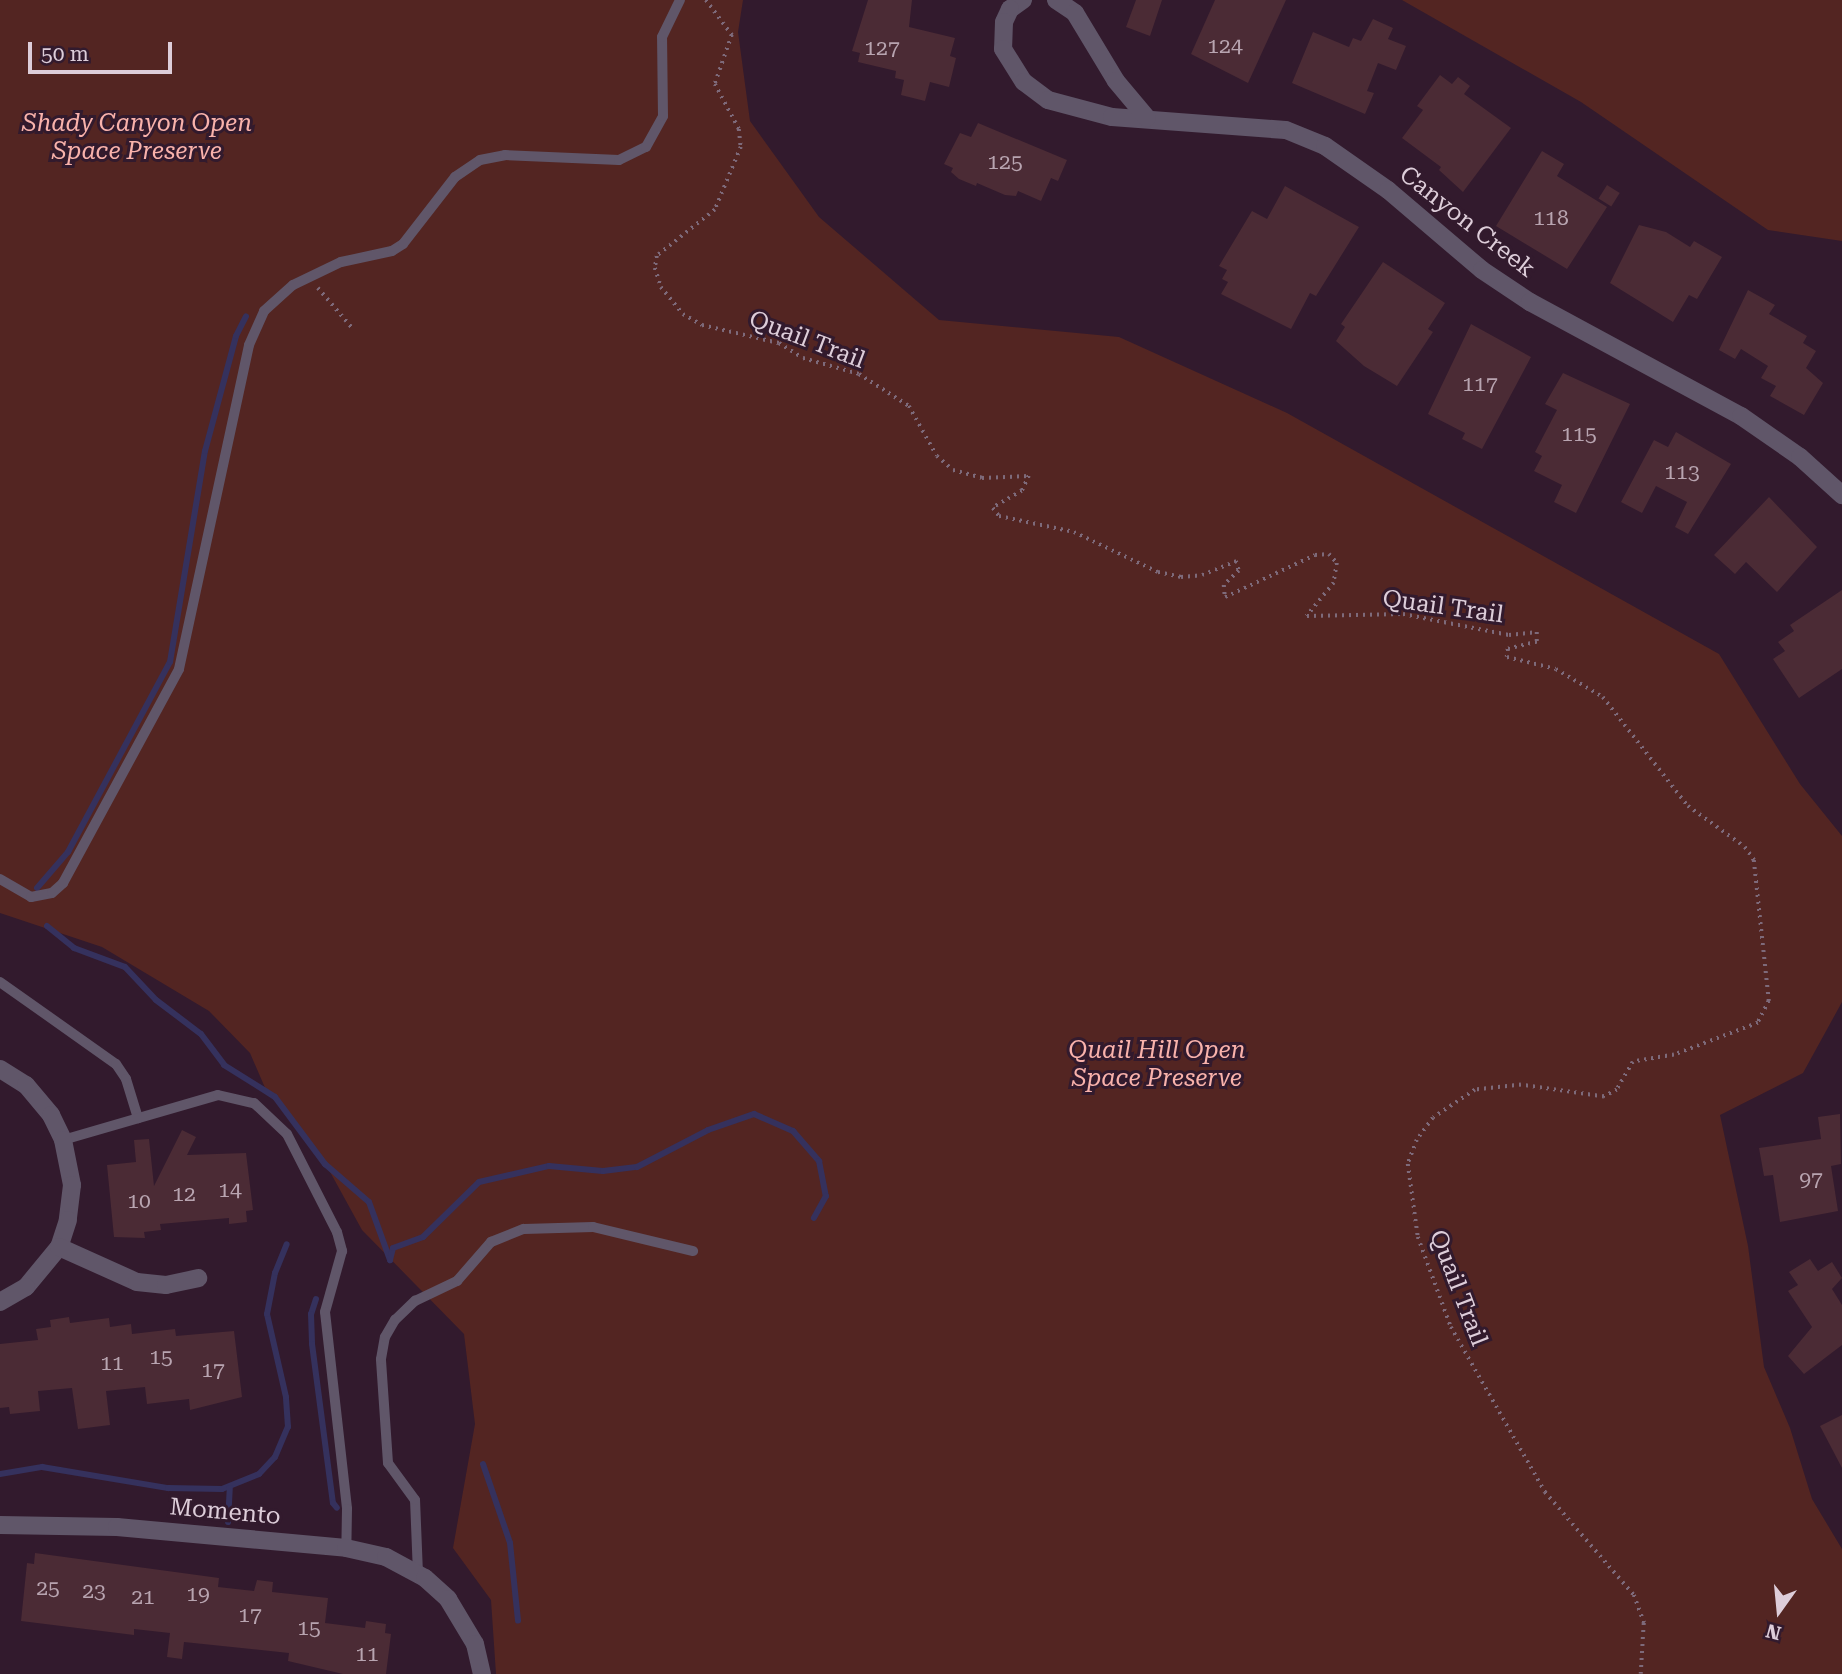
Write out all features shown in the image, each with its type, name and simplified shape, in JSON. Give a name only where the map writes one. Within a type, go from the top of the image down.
[{"type":"street","points":[[1056,0],[1075,13],[1116,81],[1147,118]]},
{"type":"street","name":"Canyon Creek","points":[[1011,3],[1003,48],[1024,82],[1048,100],[1078,112],[1286,130],[1325,146],[1378,183],[1482,270],[1530,302],[1741,416],[1800,457],[1842,495]]},
{"type":"street","points":[[0,1069],[39,1098],[63,1140],[72,1194],[59,1247],[26,1287],[0,1302]]},
{"type":"street","points":[[59,1247],[137,1282],[166,1285],[198,1278]]},
{"type":"street","name":"Momento","points":[[0,1525],[117,1527],[346,1548],[386,1557],[418,1574],[435,1587],[467,1630],[482,1674]]},
{"type":"lane","points":[[0,879],[31,897],[52,893],[63,883],[179,669],[249,345],[264,311],[293,285],[341,262],[392,251],[403,244],[455,177],[480,160],[506,155],[610,161],[634,156],[646,147],[663,116],[662,37],[680,0]]},
{"type":"lane","points":[[0,982],[116,1064],[126,1079],[138,1118]]},
{"type":"lane","points":[[63,1140],[211,1095],[254,1103],[287,1134],[334,1224],[341,1259],[325,1312],[347,1509],[346,1548]]},
{"type":"lane","points":[[418,1574],[415,1500],[388,1463],[381,1359],[385,1337],[395,1320],[415,1301],[457,1281],[491,1242],[524,1229],[593,1227],[693,1251]]},
{"type":"path","name":"Quail Trail","points":[[706,0],[732,35],[715,84],[739,128],[741,147],[715,210],[657,256],[655,268],[661,286],[682,314],[702,325],[779,343],[803,358],[859,374],[909,406],[937,456],[953,470],[982,478],[1029,476],[1023,491],[993,508],[999,516],[1074,532],[1158,572],[1181,577],[1202,575],[1236,561],[1239,571],[1224,585],[1225,597],[1315,555],[1329,554],[1337,563],[1335,583],[1307,616],[1403,614],[1509,635],[1533,631],[1538,635],[1537,642],[1508,649],[1507,657],[1556,669],[1587,685],[1622,717],[1688,806],[1745,847],[1754,860],[1769,1007],[1762,1020],[1744,1030],[1674,1055],[1633,1062],[1609,1096],[1495,1086],[1456,1098],[1417,1140],[1408,1173],[1427,1265],[1472,1369],[1545,1492],[1639,1605],[1644,1635],[1641,1674]]},
{"type":"path","points":[[318,289],[354,330]]},
{"type":"green space","name":"Quail Hill Open Space Preserve","points":[[0,0],[743,0],[738,32],[750,121],[819,217],[939,320],[1119,337],[1287,413],[1719,654],[1800,784],[1842,836],[1842,1002],[1803,1073],[1720,1115],[1748,1246],[1764,1367],[1790,1428],[1812,1499],[1842,1549],[1842,1674],[496,1674],[491,1600],[453,1548],[475,1424],[464,1334],[362,1230],[318,1150],[266,1090],[250,1053],[209,1011],[102,947],[0,913]]},
{"type":"green space","points":[[1402,0],[1842,0],[1842,241],[1768,230],[1581,102]]},
{"type":"building","points":[[868,0],[912,0],[909,27],[955,38],[950,56],[956,58],[949,87],[930,82],[925,101],[901,95],[904,80],[895,78],[896,71],[858,62],[860,53],[852,51]]},
{"type":"building","points":[[1136,0],[1162,0],[1150,36],[1126,27]]},
{"type":"building","points":[[1215,0],[1286,0],[1248,83],[1191,54]]},
{"type":"building","points":[[1373,19],[1393,28],[1388,39],[1406,46],[1396,70],[1378,63],[1367,91],[1374,93],[1365,114],[1292,83],[1313,32],[1349,47],[1353,38],[1361,41]]},
{"type":"building","points":[[1440,75],[1452,84],[1458,77],[1470,86],[1464,94],[1511,128],[1463,192],[1439,170],[1441,167],[1402,138],[1423,110],[1417,106]]},
{"type":"building","points":[[978,123],[1067,160],[1058,181],[1051,178],[1041,201],[1018,191],[1016,196],[1005,195],[977,183],[976,186],[959,179],[951,172],[953,168],[944,164],[960,133],[971,137]]},
{"type":"building","points":[[1542,151],[1564,164],[1557,176],[1607,207],[1567,269],[1496,226]]},
{"type":"building","points":[[1607,185],[1620,193],[1611,207],[1599,199]]},
{"type":"building","points":[[1285,186],[1359,227],[1316,296],[1310,293],[1291,329],[1221,294],[1228,282],[1222,279],[1227,270],[1219,266],[1252,211],[1267,219]]},
{"type":"building","points":[[1639,225],[1666,232],[1690,247],[1694,241],[1722,257],[1697,299],[1689,295],[1673,322],[1610,283]]},
{"type":"building","points":[[1383,262],[1445,303],[1428,329],[1433,332],[1397,386],[1364,366],[1336,341],[1345,327],[1341,324]]},
{"type":"building","points":[[1748,290],[1775,305],[1769,314],[1807,336],[1803,343],[1816,351],[1806,368],[1823,383],[1804,415],[1770,396],[1776,386],[1761,378],[1768,366],[1741,349],[1735,359],[1719,350]]},
{"type":"building","points":[[1471,324],[1531,357],[1482,449],[1462,439],[1465,433],[1428,414]]},
{"type":"building","points":[[1563,373],[1630,404],[1576,513],[1554,502],[1562,485],[1534,471],[1542,456],[1535,452],[1557,410],[1545,404]]},
{"type":"building","points":[[1676,432],[1731,464],[1688,534],[1675,527],[1687,502],[1656,486],[1642,513],[1621,502],[1654,440],[1668,447]]},
{"type":"building","points":[[1769,497],[1817,547],[1777,592],[1746,562],[1735,574],[1714,555]]},
{"type":"building","points":[[1842,590],[1842,669],[1799,698],[1773,659],[1785,651],[1778,642],[1794,631],[1790,625]]},
{"type":"building","points":[[1840,1114],[1841,1164],[1831,1166],[1838,1211],[1780,1222],[1773,1175],[1764,1176],[1759,1148],[1821,1139],[1818,1117]]},
{"type":"building","points":[[182,1130],[196,1137],[187,1155],[246,1153],[253,1210],[246,1211],[247,1222],[229,1224],[229,1218],[160,1224],[161,1230],[144,1232],[145,1238],[114,1237],[107,1165],[136,1162],[134,1140],[149,1139],[154,1186]]},
{"type":"building","points":[[1810,1259],[1818,1271],[1832,1262],[1842,1278],[1832,1289],[1842,1305],[1842,1345],[1804,1374],[1788,1356],[1812,1327],[1788,1291],[1798,1285],[1789,1272]]},
{"type":"building","points":[[69,1317],[70,1323],[109,1318],[110,1327],[131,1324],[132,1334],[175,1329],[176,1336],[234,1331],[242,1397],[190,1410],[189,1399],[147,1404],[145,1387],[106,1391],[110,1425],[78,1429],[72,1388],[38,1391],[40,1411],[10,1414],[9,1407],[0,1408],[0,1344],[38,1340],[36,1329],[51,1327],[50,1320]]},
{"type":"building","points":[[1842,1415],[1842,1468],[1820,1426]]},
{"type":"building","points":[[35,1553],[219,1578],[218,1587],[254,1591],[257,1580],[273,1582],[272,1592],[328,1598],[325,1623],[365,1628],[366,1621],[386,1624],[385,1633],[391,1634],[386,1674],[343,1674],[288,1661],[289,1653],[184,1642],[182,1659],[167,1657],[170,1633],[134,1629],[134,1635],[21,1621],[27,1563],[34,1564]]},
{"type":"waterway","points":[[37,888],[68,852],[170,662],[205,451],[236,336],[246,316]]},
{"type":"waterway","points":[[47,926],[74,948],[125,967],[156,1000],[201,1034],[224,1065],[275,1097],[325,1164],[369,1202],[390,1260],[393,1248],[423,1237],[479,1182],[549,1166],[603,1171],[637,1167],[708,1130],[754,1114],[793,1131],[819,1161],[826,1196],[814,1218]]},
{"type":"waterway","points":[[0,1474],[42,1467],[168,1488],[222,1489],[259,1474],[275,1457],[288,1427],[286,1397],[267,1314],[275,1273],[287,1244]]},
{"type":"waterway","points":[[316,1299],[311,1314],[312,1344],[333,1503],[337,1508]]},
{"type":"waterway","points":[[483,1464],[510,1543],[518,1621]]},
{"type":"waterway","points":[[228,1522],[230,1488]]},
{"type":"park label","name":"Shady Canyon Open Space Preserve","points":[[137,138]]}]
